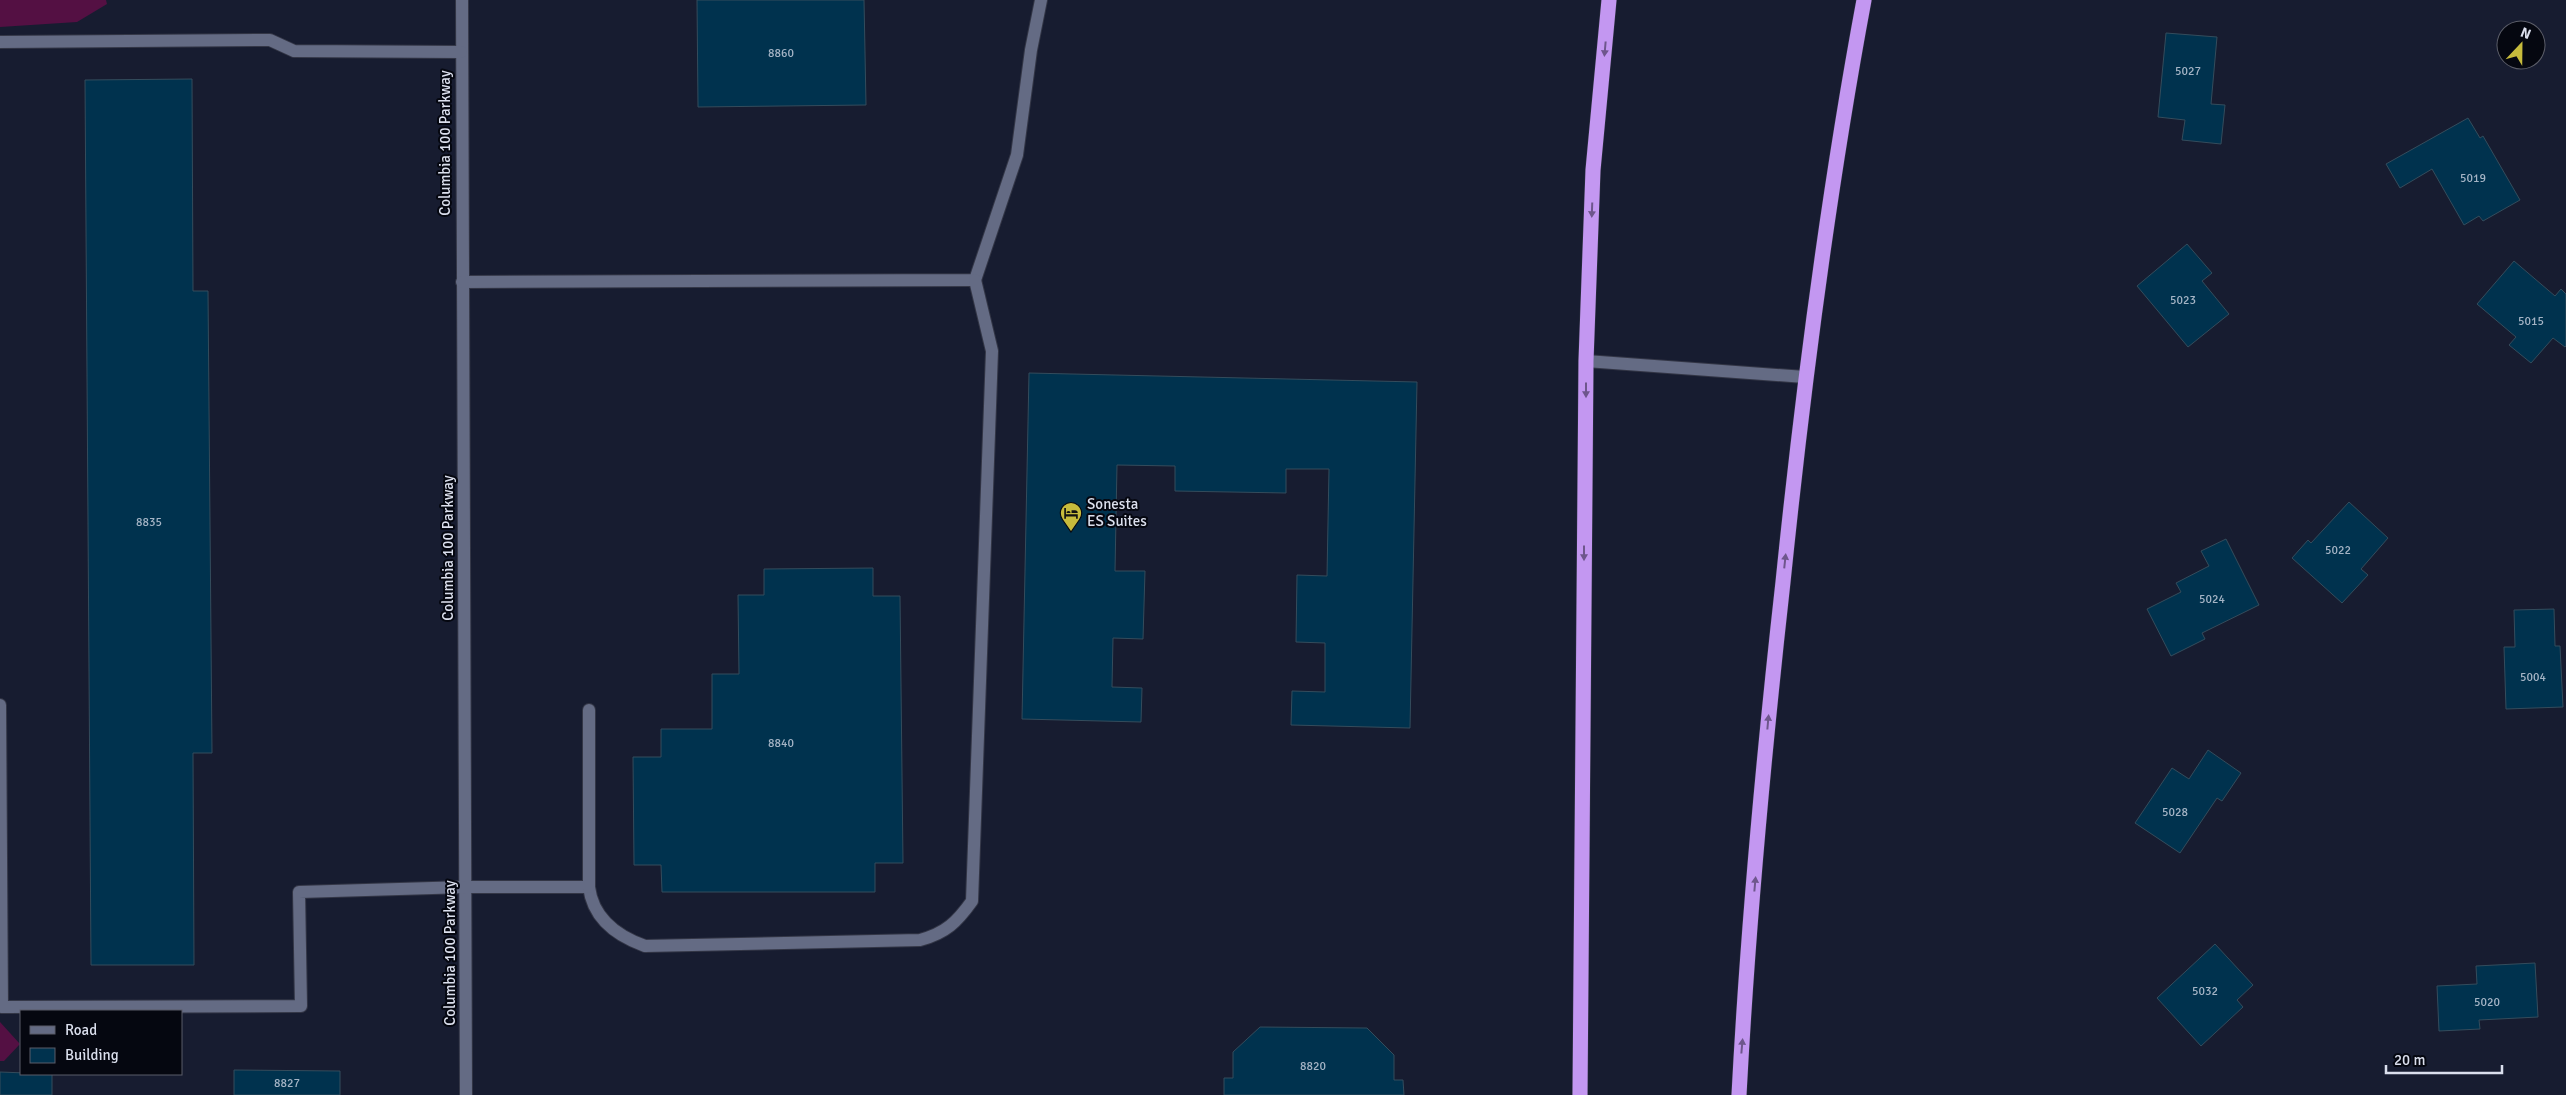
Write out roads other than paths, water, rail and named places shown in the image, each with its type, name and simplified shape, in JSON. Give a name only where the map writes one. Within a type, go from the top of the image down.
[{"type":"highway","points":[[1580,1095],[1586,361],[1593,170],[1610,0]]},
{"type":"highway","points":[[1739,1095],[1767,722],[1804,377],[1828,204],[1862,0]]},
{"type":"street","name":"Columbia 100 Parkway","points":[[462,0],[466,1095]]},
{"type":"street","points":[[589,710],[590,898],[603,922],[623,938],[645,946],[920,940],[940,935],[960,918],[972,901],[992,351],[975,280],[1016,155],[1031,50],[1041,0]]},
{"type":"street","points":[[0,42],[270,40],[294,51],[461,52]]},
{"type":"street","points":[[462,282],[975,280]]},
{"type":"street","points":[[1586,361],[1804,377]]},
{"type":"street","points":[[0,705],[2,1007],[301,1006],[299,892],[466,887],[589,887]]},
{"type":"place","name":"Sonesta ES Suites","points":[[1071,532]]}]
